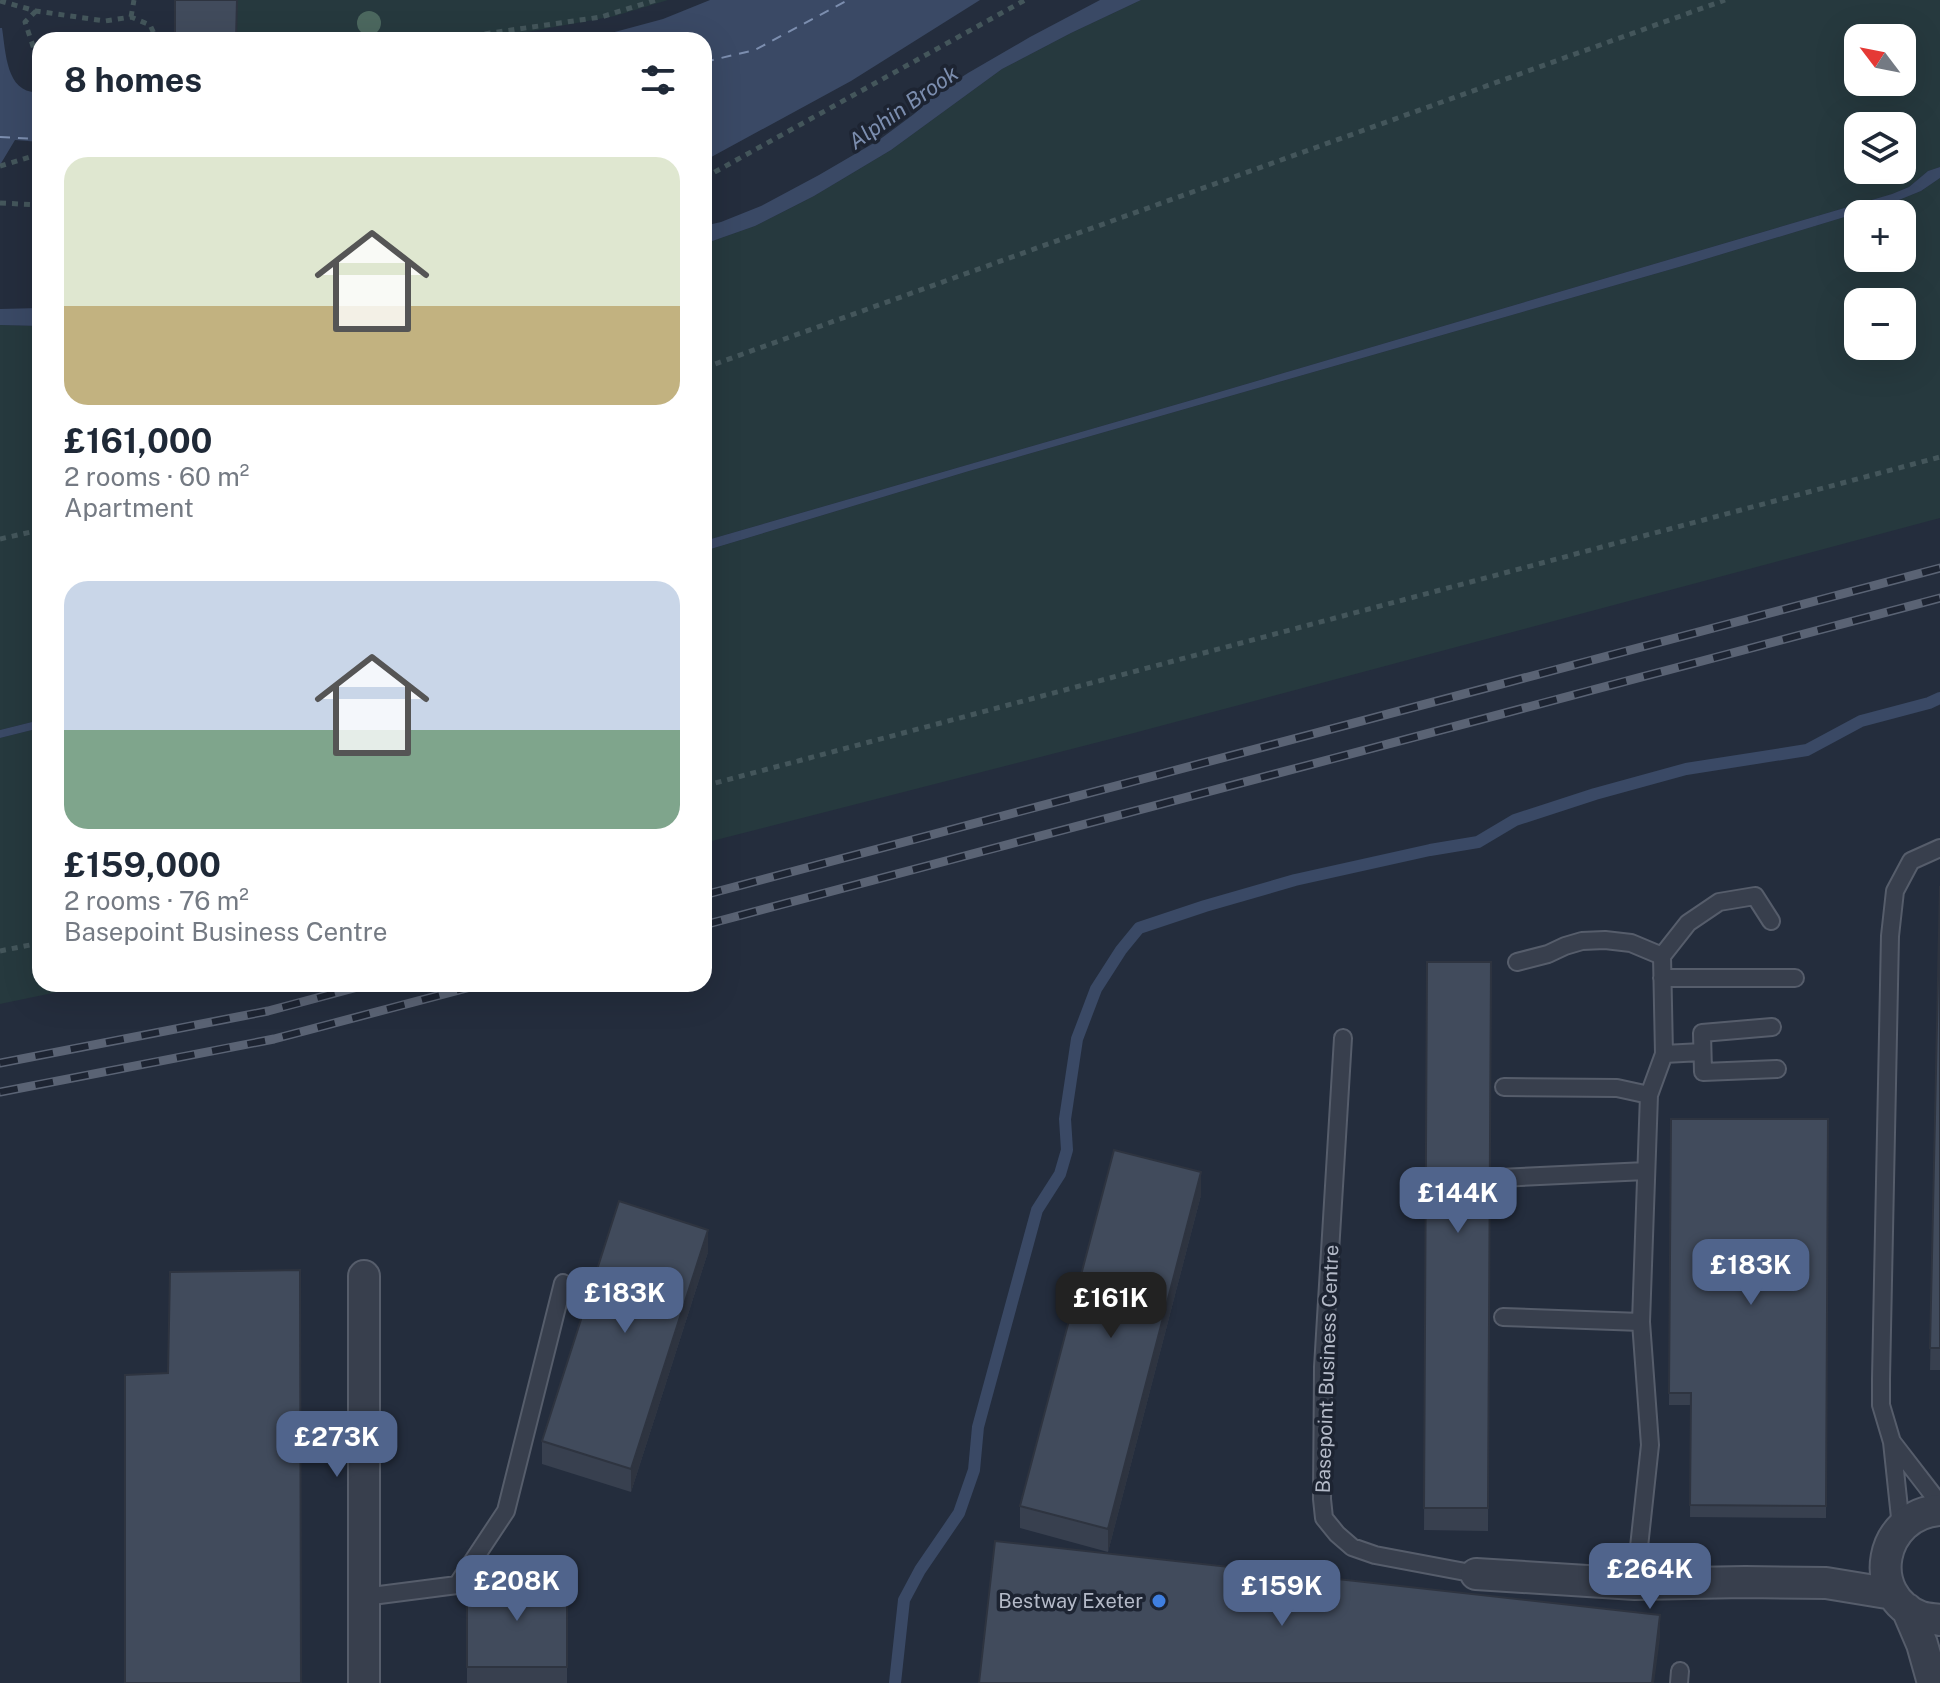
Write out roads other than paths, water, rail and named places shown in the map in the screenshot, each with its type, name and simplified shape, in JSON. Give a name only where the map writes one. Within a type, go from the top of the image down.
[{"type":"street","points":[[364,1276],[364,1683]]},
{"type":"street","points":[[1826,1583],[1861,1571],[1913,1517],[1940,1510]]},
{"type":"street","points":[[1894,1537],[1885,1563],[1887,1579],[1922,1644],[1933,1683]]},
{"type":"street","name":"Basepoint Business Centre","points":[[1476,1574],[1635,1584],[1826,1583]]},
{"type":"street","points":[[1826,1583],[1900,1602],[1923,1617],[1940,1620]]},
{"type":"lane","points":[[1894,1537],[1892,1442],[1881,1405],[1890,936],[1895,891],[1911,861],[1940,848]]},
{"type":"lane","points":[[1635,1584],[1650,1445],[1641,1322],[1649,1095],[1664,1054],[1662,956],[1688,923],[1719,902],[1755,896],[1771,921]]},
{"type":"lane","points":[[1517,962],[1582,941],[1605,940],[1631,943],[1662,956]]},
{"type":"lane","points":[[1662,978],[1795,978]]},
{"type":"lane","points":[[1772,1027],[1702,1033],[1703,1072],[1777,1069]]},
{"type":"lane","name":"Basepoint Business Centre","points":[[1343,1038],[1323,1367],[1324,1518],[1352,1547],[1375,1555],[1476,1574]]},
{"type":"lane","points":[[1664,1054],[1702,1052]]},
{"type":"lane","points":[[1504,1087],[1617,1088],[1649,1095]]},
{"type":"lane","points":[[1499,1178],[1646,1171]]},
{"type":"lane","points":[[364,1597],[457,1585],[506,1511],[563,1283]]},
{"type":"lane","points":[[1503,1317],[1641,1322]]},
{"type":"lane","points":[[1892,1442],[1940,1504]]},
{"type":"water","points":[[710,0],[980,0],[851,81],[712,157],[712,32],[615,32],[663,19]]},
{"type":"water","points":[[1100,0],[1141,0],[1002,69],[891,150],[814,196],[755,226],[712,241],[712,224],[761,206],[879,140],[936,94],[1030,37]]},
{"type":"water","points":[[2,28],[14,80],[20,87],[32,91],[32,141],[15,140],[0,165]]},
{"type":"water","points":[[1940,167],[1940,178],[1921,191],[1899,200],[1872,200],[1909,187],[1928,171]]},
{"type":"water","points":[[1844,208],[1844,217],[1686,265],[969,471],[712,549],[712,539]]},
{"type":"water","points":[[32,308],[32,326],[0,325],[0,309]]},
{"type":"water","points":[[32,722],[32,730],[0,738],[0,730]]},
{"type":"waterway","points":[[895,1683],[904,1600],[920,1570],[959,1513],[974,1470],[978,1427],[1037,1210],[1060,1174],[1067,1150],[1065,1119],[1077,1039],[1096,989],[1139,928],[1295,880],[1478,842],[1515,820],[1686,769],[1807,750],[1861,721],[1940,698]]},
{"type":"railway","points":[[712,893],[1940,568]]},
{"type":"railway","points":[[712,923],[1940,598]]},
{"type":"railway","points":[[0,1063],[268,1011],[339,992]]},
{"type":"railway","points":[[0,1092],[274,1039],[452,992]]},
{"type":"place","name":"Bestway Exeter","points":[[1159,1601]]},
{"type":"water label","name":"Alphin Brook","points":[[903,107]]}]
